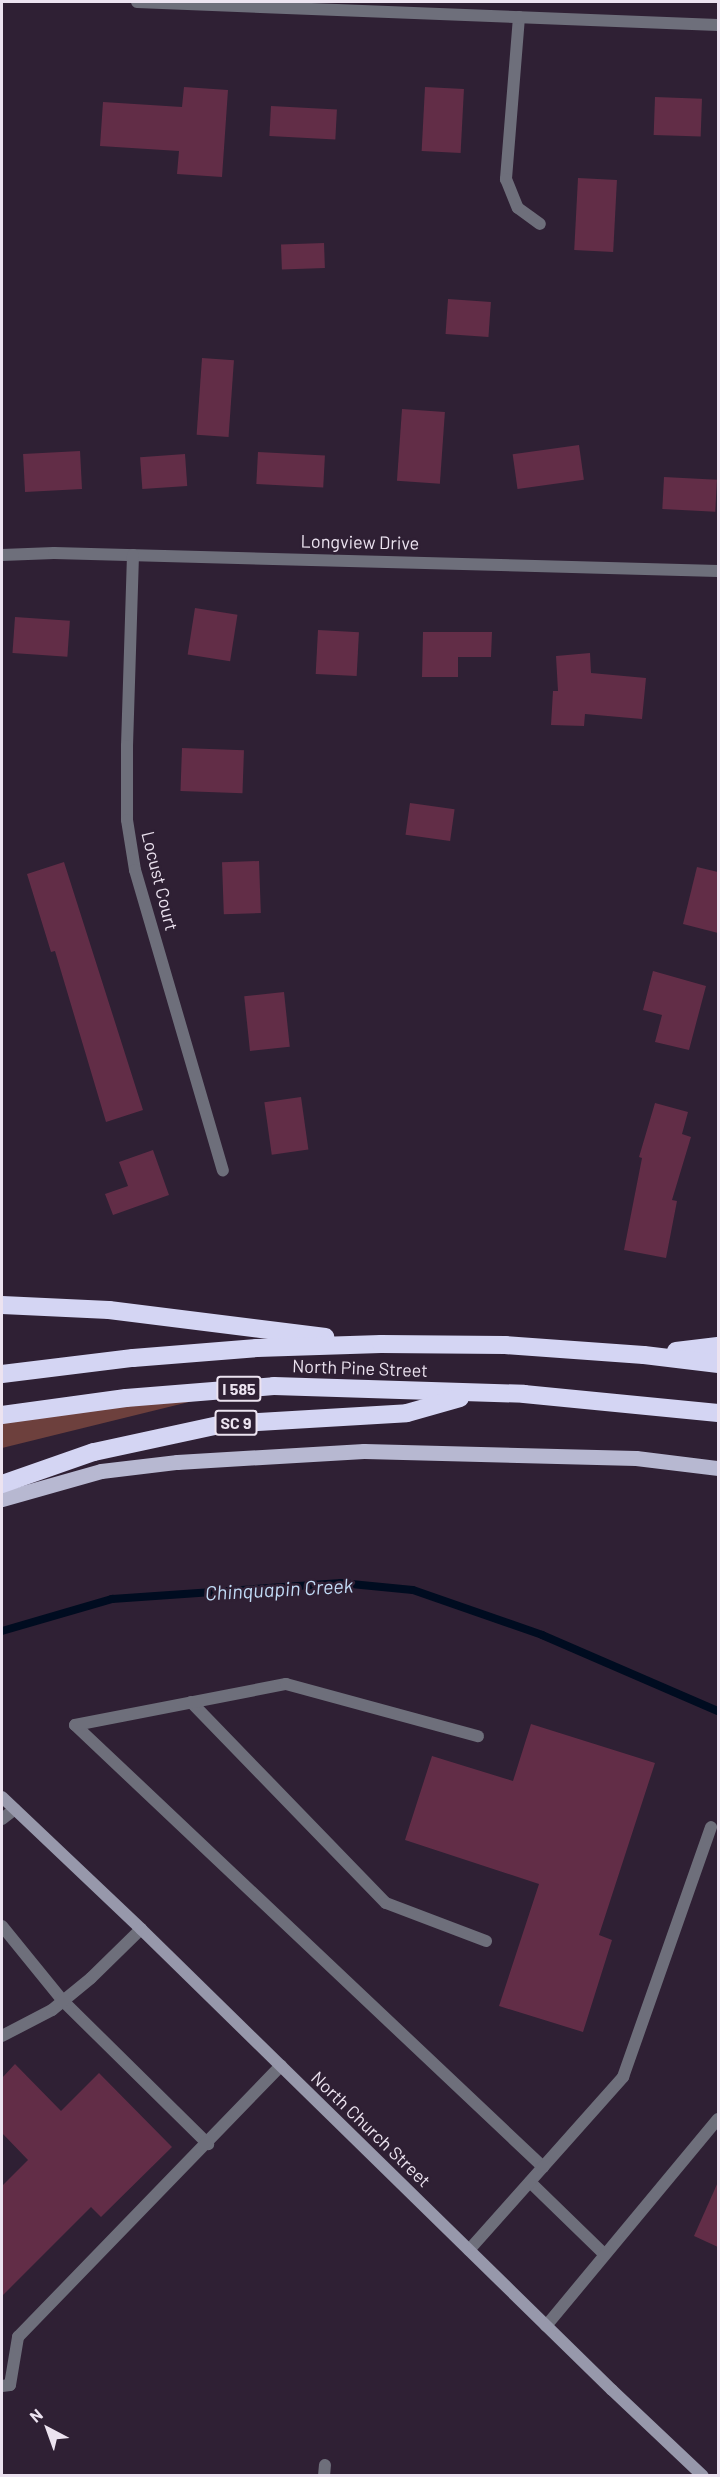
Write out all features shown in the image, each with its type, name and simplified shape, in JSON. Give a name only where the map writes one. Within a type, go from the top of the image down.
[{"type":"highway","points":[[2,1305],[109,1310],[381,1344]]},
{"type":"highway","name":"North Pine Street","points":[[2,1374],[133,1358],[257,1348],[381,1344],[506,1345],[644,1355],[718,1364]]},
{"type":"highway","points":[[644,1355],[718,1346]]},
{"type":"highway","name":"North Pine Street","points":[[2,1415],[126,1398],[274,1386],[524,1394],[718,1413]]},
{"type":"highway","name":"SC 9","points":[[2,1484],[93,1452],[224,1424],[407,1413],[477,1394]]},
{"type":"main road","points":[[2,1498],[101,1471],[177,1462],[364,1451],[636,1458],[718,1468]]},
{"type":"main road","name":"North Church Street","points":[[2,1795],[546,2326],[703,2475]]},
{"type":"street","points":[[137,2],[718,25]]},
{"type":"street","points":[[519,17],[506,179],[518,208],[540,224]]},
{"type":"street","name":"Longview Drive","points":[[2,555],[133,555],[718,571]]},
{"type":"street","name":"Locust Court","points":[[133,555],[127,820],[135,870],[223,1170]]},
{"type":"street","points":[[478,1736],[286,1684],[75,1725],[543,2167]]},
{"type":"street","points":[[191,1702],[386,1903],[486,1941]]},
{"type":"street","points":[[2,1819],[15,1809]]},
{"type":"street","points":[[469,2250],[623,2077],[711,1827]]},
{"type":"street","points":[[2,1926],[63,2001],[208,2144]]},
{"type":"street","points":[[2,2036],[52,2010],[141,1929]]},
{"type":"street","points":[[2,2386],[10,2385],[18,2337],[208,2144],[281,2066]]},
{"type":"street","points":[[546,2326],[718,2119]]},
{"type":"street","points":[[530,2182],[604,2254]]},
{"type":"shaded area","points":[[197,1400],[2,1448],[2,1420],[119,1402]]},
{"type":"building","points":[[184,87],[228,90],[222,177],[177,174],[179,151],[100,146],[103,102],[182,107]]},
{"type":"building","points":[[425,87],[464,89],[461,153],[422,151]]},
{"type":"building","points":[[655,97],[702,99],[701,137],[654,135]]},
{"type":"building","points":[[271,106],[337,109],[335,139],[269,136]]},
{"type":"building","points":[[578,178],[617,180],[613,252],[574,250]]},
{"type":"building","points":[[324,243],[325,268],[282,269],[281,245]]},
{"type":"building","points":[[448,299],[491,302],[488,337],[446,334]]},
{"type":"building","points":[[202,358],[234,360],[229,437],[197,435]]},
{"type":"building","points":[[402,409],[445,412],[440,484],[397,481]]},
{"type":"building","points":[[579,445],[584,480],[518,489],[513,454]]},
{"type":"building","points":[[80,451],[82,489],[25,492],[23,454]]},
{"type":"building","points":[[258,452],[325,456],[323,487],[256,484]]},
{"type":"building","points":[[185,454],[187,486],[142,489],[140,457]]},
{"type":"building","points":[[664,477],[717,480],[715,512],[662,509]]},
{"type":"building","points":[[195,608],[237,615],[230,661],[188,654]]},
{"type":"building","points":[[15,617],[70,621],[67,657],[12,653]]},
{"type":"building","points":[[318,630],[359,632],[357,676],[316,674]]},
{"type":"building","points":[[423,632],[492,632],[491,657],[458,657],[458,677],[422,677]]},
{"type":"building","points":[[590,653],[591,673],[646,678],[642,719],[585,714],[584,726],[551,725],[553,691],[558,691],[556,656]]},
{"type":"building","points":[[182,748],[244,750],[242,793],[180,791]]},
{"type":"building","points":[[410,803],[455,809],[450,841],[406,835]]},
{"type":"building","points":[[259,861],[261,913],[224,914],[222,862]]},
{"type":"building","points":[[64,862],[143,1110],[106,1122],[55,951],[51,952],[27,874]]},
{"type":"building","points":[[697,867],[718,872],[718,933],[683,924]]},
{"type":"building","points":[[653,971],[706,986],[689,1050],[655,1042],[662,1015],[643,1010]]},
{"type":"building","points":[[284,992],[290,1047],[250,1051],[244,996]]},
{"type":"building","points":[[301,1097],[308,1149],[272,1155],[264,1102]]},
{"type":"building","points":[[655,1103],[688,1112],[682,1134],[691,1137],[672,1200],[677,1201],[666,1258],[624,1250],[642,1158],[639,1157]]},
{"type":"building","points":[[153,1150],[169,1195],[113,1215],[105,1194],[128,1186],[119,1162]]},
{"type":"building","points":[[531,1724],[655,1763],[599,1935],[612,1940],[583,2032],[499,2006],[539,1884],[405,1840],[432,1756],[513,1781]]},
{"type":"building","points":[[15,2064],[61,2111],[99,2073],[172,2147],[101,2217],[91,2207],[2,2296],[2,2186],[28,2160],[2,2133],[2,2078]]},
{"type":"building","points":[[718,2182],[718,2247],[694,2236]]},
{"type":"waterway","name":"Chinquapin Creek","points":[[2,1631],[112,1599],[341,1583],[413,1590],[542,1635],[718,1711]]}]
